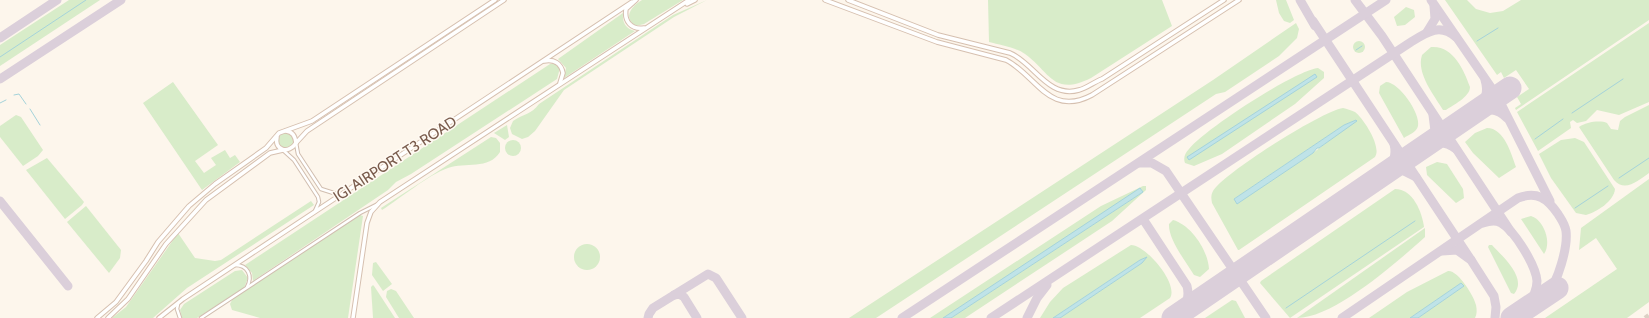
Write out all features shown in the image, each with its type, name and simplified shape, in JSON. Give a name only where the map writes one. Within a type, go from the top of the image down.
[{"type":"main road","points":[[96,318],[111,307],[121,296],[158,242],[189,206],[215,184],[266,148],[285,131],[316,119],[495,0]]},
{"type":"main road","points":[[108,318],[128,299],[166,244],[193,212],[219,189],[270,153],[292,148],[307,131],[504,0]]},
{"type":"main road","points":[[353,318],[367,223],[370,212],[380,202],[689,0]]},
{"type":"main road","points":[[676,8],[695,0]]},
{"type":"main road","points":[[825,0],[937,42],[1006,60],[1015,65],[1033,84],[1046,94],[1070,101],[1092,95],[1239,0]]},
{"type":"main road","points":[[848,0],[938,35],[1010,53],[1020,57],[1045,83],[1069,91],[1080,90],[1102,79],[1224,0]]},
{"type":"main road","points":[[634,1],[626,9],[626,18],[628,22],[635,28],[644,28],[648,26]]},
{"type":"main road","name":"IGI AIRPORT T3 ROAD","points":[[159,318],[183,299],[229,267],[315,212],[634,1]]},
{"type":"main road","points":[[541,62],[545,60],[555,61],[562,68],[563,78],[557,86]]},
{"type":"main road","points":[[285,131],[293,134],[296,143]]},
{"type":"main road","points":[[278,136],[277,144],[283,150]]},
{"type":"main road","points":[[158,242],[162,246],[166,244]]},
{"type":"street","points":[[296,143],[298,154],[322,189],[340,195]]},
{"type":"street","points":[[283,150],[294,160],[318,197],[319,202],[315,212]]},
{"type":"street","points":[[201,318],[360,213],[380,202]]},
{"type":"street","points":[[229,267],[238,265],[246,269],[250,282],[244,290]]},
{"type":"street","points":[[180,318],[177,309],[183,299]]},
{"type":"green space","points":[[69,0],[100,0],[0,66],[0,45]]},
{"type":"green space","points":[[642,0],[683,0],[644,24],[636,26],[632,23],[629,15],[632,8]]},
{"type":"green space","points":[[707,0],[674,17],[564,90],[535,131],[528,137],[522,139],[512,134],[510,128],[513,121],[530,112],[539,104],[673,15]]},
{"type":"green space","points":[[988,0],[1162,0],[1172,26],[1091,78],[1068,85],[1060,84],[1047,75],[1025,54],[1012,48],[989,42]]},
{"type":"green space","points":[[1276,0],[1286,0],[1294,20],[1290,23],[1284,21],[1279,13]]},
{"type":"green space","points":[[1445,0],[1467,0],[1476,9],[1490,13],[1503,11],[1521,0],[1649,0],[1649,20],[1516,110],[1515,108],[1521,104],[1517,97],[1529,89],[1516,70],[1504,78],[1501,72],[1497,75]]},
{"type":"green space","points":[[1406,7],[1414,10],[1415,17],[1405,25],[1397,26],[1394,17]]},
{"type":"green space","points":[[623,13],[625,25],[629,29],[635,31],[564,78],[566,68],[558,59]]},
{"type":"green space","points":[[1296,23],[1299,29],[1297,38],[1279,56],[1225,92],[1216,94],[876,318],[849,318],[1213,80]]},
{"type":"green space","points":[[1649,23],[1649,102],[1619,115],[1597,110],[1586,121],[1577,123],[1573,120],[1570,122],[1571,128],[1538,151],[1517,112]]},
{"type":"green space","points":[[1359,41],[1363,43],[1365,47],[1363,51],[1359,53],[1355,51],[1353,47],[1355,43]]},
{"type":"green space","points":[[1431,47],[1439,47],[1451,54],[1461,66],[1470,87],[1469,91],[1464,97],[1446,110],[1443,110],[1431,91],[1421,69],[1422,55]]},
{"type":"green space","points":[[550,64],[556,64],[560,68],[557,79],[411,174],[396,182],[388,190],[253,281],[252,273],[245,265]]},
{"type":"green space","points":[[1318,68],[1324,72],[1324,78],[1295,104],[1222,154],[1194,166],[1185,163],[1184,159],[1186,152],[1198,140],[1231,115],[1250,102],[1290,79]]},
{"type":"green space","points":[[173,82],[218,145],[195,161],[204,173],[216,165],[211,158],[225,150],[230,158],[235,155],[240,162],[202,190],[143,103]]},
{"type":"green space","points":[[1386,82],[1391,83],[1403,93],[1416,114],[1418,121],[1417,128],[1414,132],[1404,138],[1379,93],[1380,86]]},
{"type":"green space","points":[[1649,105],[1649,173],[1632,184],[1618,184],[1579,127],[1589,123],[1601,122],[1607,123],[1611,129],[1618,130],[1620,121]]},
{"type":"green space","points":[[1343,108],[1355,112],[1359,116],[1374,140],[1377,152],[1375,157],[1238,250],[1212,203],[1211,197],[1213,191],[1221,182],[1235,171],[1274,144],[1315,120]],"holes":[[[1356,120],[1313,153],[1237,203],[1234,199],[1344,125]]]},
{"type":"green space","points":[[16,115],[21,117],[43,150],[38,156],[23,166],[0,137],[0,126]]},
{"type":"green space","points":[[507,125],[509,137],[505,140],[494,133]]},
{"type":"green space","points":[[1487,128],[1498,132],[1506,142],[1516,167],[1499,178],[1473,153],[1465,142],[1475,133]]},
{"type":"green space","points":[[286,133],[293,138],[294,141],[289,148],[286,149],[279,144],[278,141],[283,134]]},
{"type":"green space","points":[[491,137],[496,138],[500,143],[500,152],[495,158],[483,163],[455,166],[440,171],[382,210],[381,208]]},
{"type":"green space","points":[[1575,138],[1584,142],[1615,189],[1612,198],[1608,202],[1586,215],[1576,213],[1551,178],[1539,154],[1561,140]]},
{"type":"green space","points":[[513,140],[520,145],[521,148],[516,155],[513,156],[506,151],[505,148],[510,141]]},
{"type":"green space","points":[[47,158],[84,202],[65,219],[26,170]]},
{"type":"green space","points":[[1437,162],[1447,164],[1463,189],[1464,198],[1456,203],[1427,175],[1426,167]]},
{"type":"green space","points":[[1649,179],[1649,302],[1627,318],[1545,318],[1617,269],[1596,238],[1579,250],[1581,228]]},
{"type":"green space","points":[[1143,186],[1146,186],[1146,190],[1112,221],[965,318],[951,318],[1143,192],[1141,189],[943,318],[930,318],[1101,206]]},
{"type":"green space","points":[[1395,189],[1407,193],[1416,202],[1424,227],[1290,318],[1260,283],[1261,281]]},
{"type":"green space","points":[[311,201],[314,205],[187,288],[153,318],[112,318],[126,307],[178,233],[195,258],[215,261],[221,260]]},
{"type":"green space","points":[[86,206],[121,250],[120,258],[109,273],[67,222]]},
{"type":"green space","points":[[360,215],[363,216],[348,318],[260,318],[232,310],[230,304],[233,298]]},
{"type":"green space","points":[[1531,216],[1540,222],[1545,232],[1547,244],[1544,254],[1521,219]]},
{"type":"green space","points":[[1173,220],[1186,227],[1202,246],[1209,269],[1200,277],[1194,275],[1174,243],[1169,230],[1169,224]]},
{"type":"green space","points":[[1425,228],[1425,237],[1382,274],[1364,287],[1329,309],[1312,316],[1297,318]]},
{"type":"green space","points":[[587,244],[596,248],[600,257],[596,266],[587,270],[578,266],[574,257],[578,248]]},
{"type":"green space","points":[[1131,245],[1145,251],[1160,266],[1170,284],[1172,292],[1170,298],[1140,318],[1060,318],[1142,263],[1140,260],[1053,318],[1040,318],[1050,302],[1063,288]]},
{"type":"green space","points":[[1489,245],[1492,245],[1502,255],[1516,274],[1518,281],[1514,294],[1511,293],[1488,247]]},
{"type":"green space","points":[[376,262],[392,284],[383,291],[372,275],[373,263]]},
{"type":"green space","points":[[242,270],[248,278],[244,288],[197,318],[182,318],[180,310],[184,304],[235,271]]},
{"type":"green space","points":[[1448,271],[1452,272],[1461,279],[1469,290],[1476,305],[1477,312],[1475,318],[1418,318],[1464,286],[1461,283],[1410,318],[1369,318],[1407,292]]},
{"type":"green space","points":[[373,285],[395,318],[373,318],[371,287]]},
{"type":"green space","points":[[391,289],[396,291],[414,318],[399,318],[386,297],[387,291]]},
{"type":"green space","points":[[1232,300],[1236,301],[1245,318],[1205,318]]},
{"type":"water","points":[[1315,74],[1317,77],[1189,160],[1187,157]]},
{"type":"water","points":[[1356,120],[1357,121],[1317,148],[1313,153],[1237,204],[1234,199],[1344,125]]},
{"type":"water","points":[[1140,188],[1143,192],[951,318],[943,318]]},
{"type":"water","points":[[1147,257],[1142,263],[1060,318],[1053,318],[1140,260]]},
{"type":"water","points":[[1461,283],[1464,286],[1418,318],[1410,318]]},
{"type":"waterway","points":[[0,57],[86,0]]},
{"type":"waterway","points":[[1477,41],[1498,28]]},
{"type":"waterway","points":[[1356,50],[1362,46]]},
{"type":"waterway","points":[[1572,113],[1623,79]]},
{"type":"waterway","points":[[14,95],[19,94],[26,104]]},
{"type":"waterway","points":[[0,103],[6,100]]},
{"type":"waterway","points":[[30,109],[40,125]]},
{"type":"waterway","points":[[1535,139],[1563,119]]},
{"type":"waterway","points":[[1619,178],[1649,158]]},
{"type":"waterway","points":[[1575,208],[1608,186]]},
{"type":"waterway","points":[[1286,308],[1415,221]]},
{"type":"taxiway","points":[[0,38],[57,0]]},
{"type":"taxiway","points":[[0,79],[121,0]]},
{"type":"taxiway","points":[[1300,0],[1315,26]]},
{"type":"taxiway","points":[[1355,0],[1382,36],[1511,232]]},
{"type":"taxiway","points":[[902,318],[1386,0]]},
{"type":"taxiway","points":[[1431,0],[1497,96],[1550,201]]},
{"type":"taxiway","points":[[1427,32],[1435,19],[1434,6]]},
{"type":"taxiway","points":[[1313,21],[1471,260]]},
{"type":"taxiway","points":[[991,318],[1417,38],[1434,30],[1444,30],[1456,37]]},
{"type":"taxiway","points":[[1476,111],[1482,104],[1485,97],[1487,89],[1485,80]]},
{"type":"taxiway","points":[[1473,113],[1482,110],[1491,110],[1499,112],[1507,118]]},
{"type":"taxiway","points":[[1424,146],[1435,131],[1433,115]]},
{"type":"taxiway","points":[[1425,146],[1433,143],[1445,143],[1456,149]]},
{"type":"taxiway","points":[[1385,173],[1394,160],[1394,144]]},
{"type":"taxiway","points":[[1140,163],[1152,163],[1166,171],[1266,318]]},
{"type":"taxiway","points":[[1385,173],[1402,170],[1416,177]]},
{"type":"taxiway","points":[[1342,318],[1518,198],[1531,195],[1541,197],[1554,208],[1562,220],[1566,231],[1564,255],[1555,281],[1547,294]]},
{"type":"taxiway","points":[[0,201],[68,286]]},
{"type":"taxiway","points":[[1143,219],[1187,286],[1188,298],[1183,308],[1177,315]]},
{"type":"taxiway","points":[[1483,223],[1497,221],[1507,227],[1529,258],[1536,275],[1537,285],[1527,308]]},
{"type":"taxiway","points":[[1442,251],[1457,250],[1471,260],[1494,296],[1496,307],[1495,318]]},
{"type":"taxiway","points":[[648,318],[653,308],[708,274],[716,278],[742,318]]},
{"type":"taxiway","points":[[1027,318],[1037,298],[1047,285]]},
{"type":"taxiway","points":[[674,295],[679,294],[684,297],[697,318]]},
{"type":"runway","points":[[1173,318],[1510,88]]},
{"type":"runway","points":[[1512,318],[1557,288]]},
{"type":"tunnel","points":[[1645,318],[1649,315]]}]
